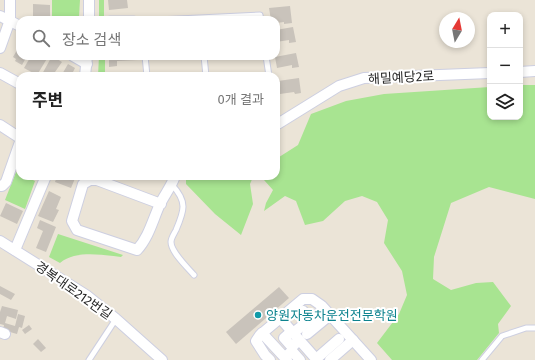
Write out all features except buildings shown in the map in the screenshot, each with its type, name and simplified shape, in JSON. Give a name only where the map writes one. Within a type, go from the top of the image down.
[{"type":"street","points":[[0,48],[10,20],[10,0]]},
{"type":"street","points":[[89,0],[89,16]]},
{"type":"street","points":[[0,16],[16,24]]},
{"type":"street","points":[[86,72],[87,60]]},
{"type":"street","points":[[523,72],[535,71]]},
{"type":"street","points":[[0,72],[16,82]]},
{"type":"street","name":"해밀예당2로","points":[[280,120],[339,86],[364,78],[487,73]]},
{"type":"street","points":[[0,125],[16,135]]},
{"type":"street","points":[[0,186],[6,182],[16,153]]},
{"type":"street","points":[[15,250],[44,180]]},
{"type":"street","points":[[161,204],[97,180],[90,180],[84,184],[72,221],[77,230],[138,250],[174,181]]},
{"type":"street","name":"경복대로212번길","points":[[0,241],[86,295],[116,319],[162,360]]},
{"type":"street","points":[[270,360],[256,341],[262,333],[303,299],[312,299],[322,306],[353,340],[366,358]]},
{"type":"street","points":[[303,311],[318,338],[312,358]]},
{"type":"street","points":[[312,358],[318,338],[330,315]]},
{"type":"street","points":[[280,318],[318,338],[353,340]]},
{"type":"street","points":[[262,333],[286,358],[292,351],[300,360]]},
{"type":"lane","points":[[245,16],[260,16]]},
{"type":"lane","points":[[145,60],[146,72]]},
{"type":"lane","points":[[204,60],[206,72]]},
{"type":"lane","points":[[267,60],[268,72]]},
{"type":"lane","points":[[174,181],[181,196],[184,208],[180,222],[171,241],[174,251],[194,275]]},
{"type":"lane","points":[[89,360],[116,319]]},
{"type":"lane","points":[[482,360],[502,336],[526,328],[535,328]]},
{"type":"green space","points":[[52,0],[80,0],[79,16],[52,16]]},
{"type":"green space","points":[[99,0],[104,0],[104,16],[99,16]]},
{"type":"green space","points":[[99,60],[105,60],[105,72],[98,72]]},
{"type":"green space","points":[[523,85],[535,85],[535,199],[489,187],[451,203],[434,257],[433,279],[451,290],[476,283],[493,282],[511,306],[498,324],[499,333],[477,360],[392,360],[377,343],[399,314],[407,295],[402,271],[384,243],[388,220],[377,202],[362,196],[345,201],[323,221],[305,225],[296,201],[285,196],[264,211],[266,203],[273,190],[264,180],[280,180],[280,156],[298,145],[311,114],[346,101],[384,94],[487,87],[487,120],[523,120]]},
{"type":"green space","points":[[16,172],[16,180],[35,181],[25,209],[5,200]]},
{"type":"green space","points":[[186,180],[252,180],[250,184],[253,204],[241,235],[215,214],[186,184]]},
{"type":"green space","points":[[58,234],[123,255],[121,257],[89,254],[73,256],[60,263],[49,257]]},
{"type":"place","name":"양원자동차운전전문학원","points":[[258,315]]}]
